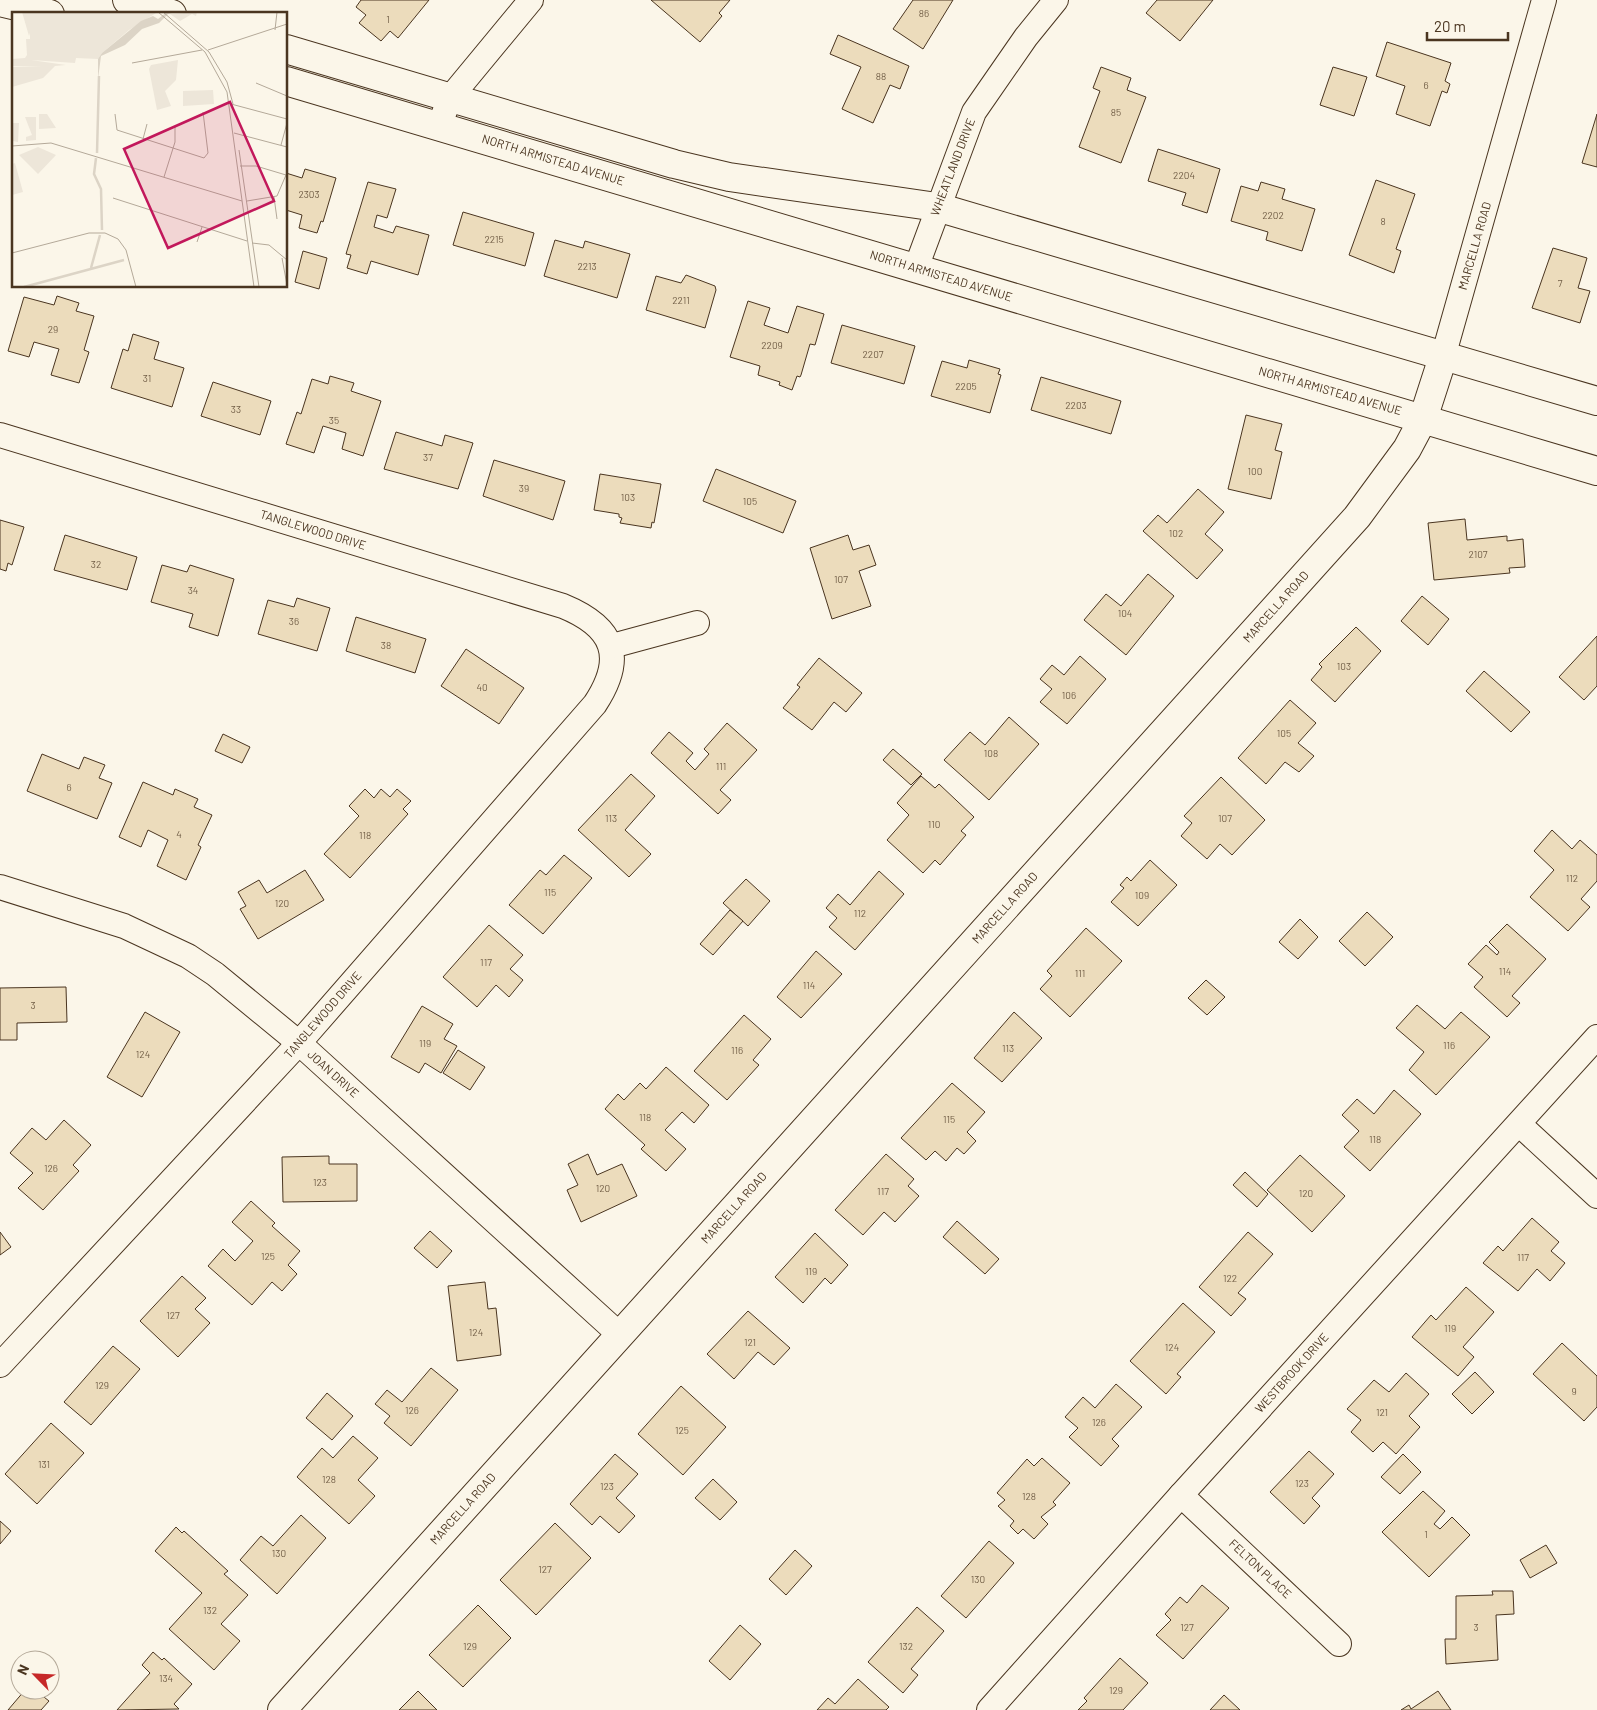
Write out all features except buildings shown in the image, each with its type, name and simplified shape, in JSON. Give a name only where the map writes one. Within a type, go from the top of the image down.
[{"type":"main road","points":[[127,0],[166,12]]},
{"type":"main road","points":[[16,3],[44,12]]},
{"type":"main road","points":[[288,49],[674,164],[720,175],[937,207],[1205,284],[1443,357],[1597,401]]},
{"type":"main road","name":"NORTH ARMISTEAD AVENUE","points":[[288,82],[1597,470]]},
{"type":"main road","name":"MARCELLA ROAD","points":[[282,1710],[1357,517],[1407,449],[1423,418],[1443,357]]},
{"type":"street","points":[[439,126],[450,98],[531,0]]},
{"type":"street","name":"WHEATLAND DRIVE","points":[[916,268],[937,207],[974,112],[1026,36],[1056,0]]},
{"type":"street","name":"MARCELLA ROAD","points":[[1443,357],[1544,0]]},
{"type":"street","name":"TANGLEWOOD DRIVE","points":[[0,435],[563,606],[590,619],[602,630],[612,646],[612,667],[606,688],[595,704],[299,1043],[0,1365]]},
{"type":"street","points":[[612,646],[697,623]]},
{"type":"street","name":"JOAN DRIVE","points":[[0,887],[124,926],[188,956],[215,974],[299,1043],[620,1335]]},
{"type":"street","name":"WESTBROOK DRIVE","points":[[989,1710],[1181,1495],[1597,1037]]},
{"type":"street","points":[[1519,1124],[1597,1196]]},
{"type":"street","name":"FELTON PLACE","points":[[1181,1495],[1339,1644]]}]
